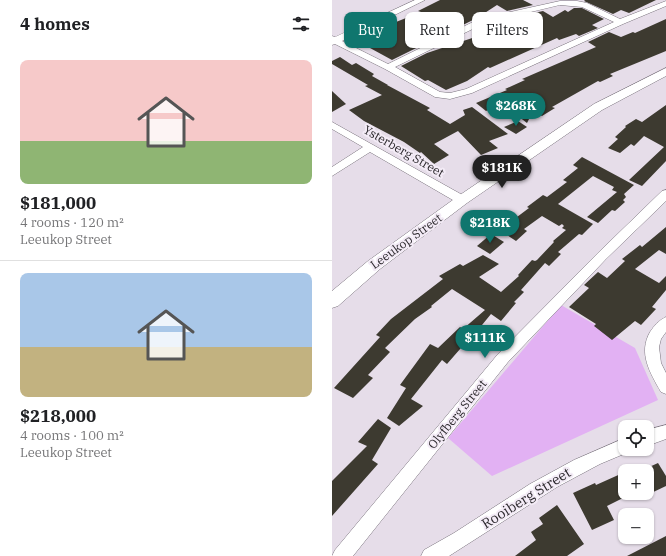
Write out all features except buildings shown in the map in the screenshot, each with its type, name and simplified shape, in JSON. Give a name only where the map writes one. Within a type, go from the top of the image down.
[{"type":"street","points":[[333,41],[421,0]]},
{"type":"street","points":[[388,67],[482,21],[560,3],[573,1],[582,3],[620,22]]},
{"type":"street","points":[[333,41],[388,67],[438,95],[459,95],[620,22],[666,3]]},
{"type":"street","name":"Leeukop Street","points":[[332,301],[370,268],[462,200],[598,108],[666,71]]},
{"type":"street","name":"Ysterberg Street","points":[[332,125],[462,200]]},
{"type":"street","points":[[332,172],[370,147]]},
{"type":"street","name":"Olyfberg Street","points":[[346,555],[503,358],[602,256],[666,194]]},
{"type":"street","points":[[666,323],[657,335],[652,346],[651,358],[657,374],[666,388]]},
{"type":"street","points":[[654,436],[666,432]]},
{"type":"street","name":"Rooiberg Street","points":[[430,556],[457,541],[560,475],[587,461],[618,449]]},
{"type":"shaded area","points":[[561,305],[635,348],[658,400],[492,476],[448,438]]}]
